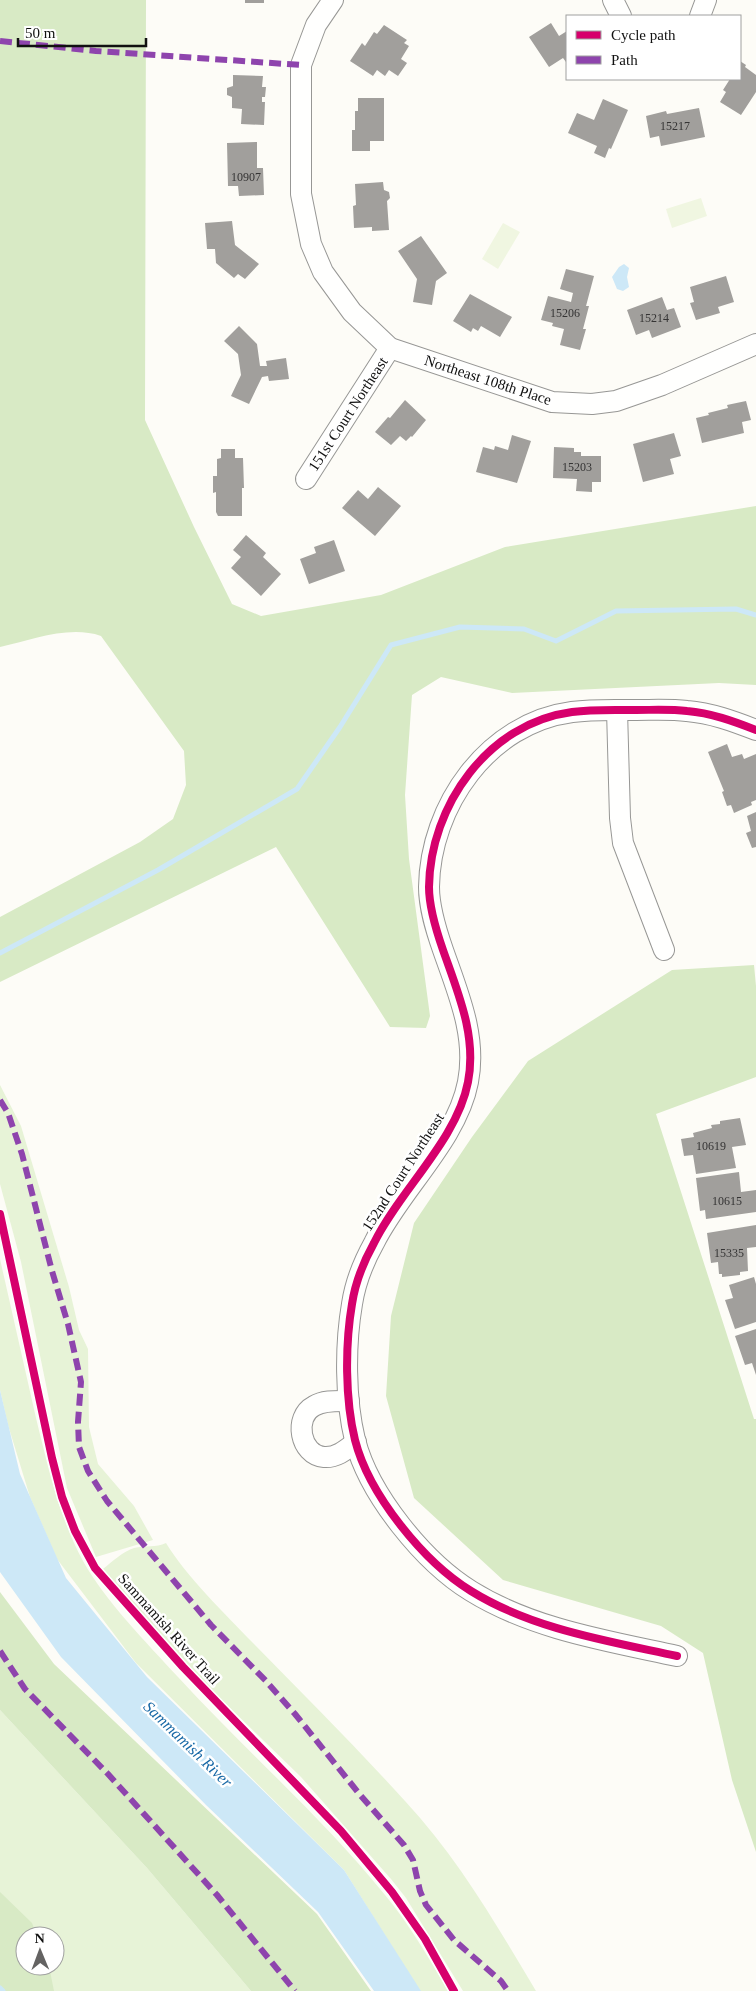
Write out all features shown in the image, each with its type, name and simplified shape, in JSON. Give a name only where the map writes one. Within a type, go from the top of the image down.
[{"type":"street","points":[[334,0],[316,25],[301,65],[301,194],[311,244],[323,272],[352,312],[390,348]]},
{"type":"street","points":[[613,0],[620,15]]},
{"type":"street","points":[[700,15],[706,0]]},
{"type":"street","name":"Northeast 108th Place","points":[[390,348],[552,402],[592,404],[616,401],[662,385],[756,344]]},
{"type":"street","name":"151st Court Northeast","points":[[306,479],[390,348]]},
{"type":"street","points":[[617,710],[622,842],[664,950]]},
{"type":"street","name":"152nd Court Northeast","points":[[677,1656],[580,1634],[545,1624],[512,1611],[473,1592],[441,1570],[418,1548],[384,1502],[366,1469],[356,1442],[349,1401],[349,1334],[352,1300],[374,1243],[394,1208],[434,1151],[461,1108],[468,1081],[470,1057],[469,1032],[465,1012],[437,932],[429,889],[436,837],[445,811],[457,789],[476,764],[507,737],[542,720],[570,712],[686,710],[725,717],[756,730]]},
{"type":"street","points":[[349,1401],[328,1401],[313,1406],[302,1420],[302,1437],[311,1451],[324,1457],[342,1453],[356,1442]]},
{"type":"green space","points":[[0,0],[146,0],[145,420],[232,604],[261,616],[381,595],[505,547],[756,506],[756,685],[719,683],[512,693],[441,677],[412,695],[405,795],[409,859],[430,1016],[426,1028],[390,1027],[276,847],[0,982],[0,917],[140,842],[173,819],[186,785],[184,751],[101,636],[89,633],[63,633],[0,647]]},
{"type":"green space","points":[[701,198],[707,216],[672,228],[666,209]]},
{"type":"green space","points":[[503,223],[520,232],[498,269],[482,259]]},
{"type":"green space","points":[[754,965],[756,986],[756,1077],[656,1114],[754,1419],[756,1419],[756,1852],[732,1780],[703,1653],[661,1626],[503,1580],[414,1498],[386,1396],[391,1316],[414,1223],[472,1137],[528,1061],[672,970]]},
{"type":"green space","points":[[0,1085],[21,1126],[69,1287],[79,1330],[88,1349],[89,1427],[98,1464],[134,1506],[153,1540],[96,1557],[67,1488],[21,1262],[0,1184]]},
{"type":"green space","points":[[0,1259],[36,1418],[55,1491],[67,1527],[92,1576],[127,1621],[178,1677],[310,1811],[361,1866],[402,1918],[448,1991],[420,1991],[344,1870],[136,1663],[57,1559],[30,1497],[8,1425],[0,1390]]},
{"type":"green space","points":[[166,1543],[174,1556],[230,1620],[349,1741],[424,1823],[475,1892],[536,1991],[463,1991],[406,1898],[391,1879],[301,1777],[182,1661],[103,1569],[117,1557],[134,1548]]},
{"type":"green space","points":[[0,1592],[54,1664],[317,1914],[371,1991],[251,1991],[147,1868],[0,1710]]},
{"type":"green space","points":[[0,1710],[147,1868],[251,1991],[0,1991]]},
{"type":"green space","points":[[0,1892],[33,1926],[15,1926],[15,1976],[51,1976],[54,1991],[0,1991]]},
{"type":"water","points":[[624,264],[629,268],[627,277],[629,287],[623,291],[617,289],[612,277],[619,267]]},
{"type":"water","name":"Sammamish River","points":[[0,1390],[20,1474],[66,1578],[147,1677],[344,1870],[421,1991],[374,1991],[318,1912],[206,1805],[61,1657],[0,1572]]},
{"type":"building","points":[[245,0],[264,0],[264,3],[245,3]]},
{"type":"building","points":[[551,23],[559,36],[566,32],[566,62],[563,58],[549,67],[529,37]]},
{"type":"building","points":[[384,25],[407,40],[404,43],[409,46],[401,59],[407,63],[398,76],[389,70],[385,76],[377,70],[373,76],[350,61],[362,43],[365,46],[374,32],[377,34]]},
{"type":"building","points":[[741,62],[756,75],[756,92],[741,115],[720,102],[726,92],[723,90],[729,80],[741,80]]},
{"type":"building","points":[[233,75],[263,76],[262,87],[266,87],[265,97],[262,97],[262,102],[265,102],[264,125],[241,124],[242,109],[232,108],[232,97],[227,95],[227,88],[233,86]]},
{"type":"building","points":[[358,98],[384,98],[384,141],[370,141],[370,151],[352,151],[352,130],[355,130],[355,111],[358,111]]},
{"type":"building","points":[[603,99],[628,110],[611,149],[609,148],[605,158],[594,153],[597,146],[568,133],[577,113],[594,120]]},
{"type":"building","points":[[699,108],[705,137],[661,146],[659,136],[650,138],[646,116],[666,111],[667,114]]},
{"type":"building","points":[[257,142],[257,168],[263,168],[264,195],[239,196],[238,186],[228,186],[227,143]]},
{"type":"building","points":[[383,182],[384,190],[389,192],[390,198],[387,201],[389,230],[372,231],[372,227],[354,228],[355,184]]},
{"type":"building","points":[[232,221],[235,245],[259,264],[245,279],[238,274],[234,278],[216,263],[215,249],[207,249],[205,223]]},
{"type":"building","points":[[421,236],[447,273],[436,281],[432,305],[413,302],[417,279],[398,251]]},
{"type":"building","points":[[566,269],[594,276],[586,306],[589,306],[583,329],[586,329],[580,350],[560,345],[564,329],[552,326],[553,323],[541,320],[548,296],[571,302],[573,293],[560,289]]},
{"type":"building","points":[[726,276],[734,302],[718,307],[720,313],[696,320],[690,303],[694,302],[690,287]]},
{"type":"building","points":[[470,294],[512,317],[500,337],[481,326],[478,331],[473,328],[471,332],[453,321]]},
{"type":"building","points":[[662,297],[667,310],[674,308],[681,327],[652,338],[649,330],[636,335],[627,310]]},
{"type":"building","points":[[239,326],[257,344],[260,366],[267,366],[266,361],[286,358],[289,379],[269,381],[268,376],[262,377],[249,404],[231,396],[241,375],[238,354],[224,341]]},
{"type":"building","points":[[405,400],[426,420],[412,437],[406,441],[400,436],[391,445],[375,432]]},
{"type":"building","points":[[746,401],[751,420],[742,422],[744,433],[702,443],[696,418],[728,408],[727,405]]},
{"type":"building","points":[[674,433],[681,456],[670,459],[674,474],[643,482],[633,444]]},
{"type":"building","points":[[512,435],[531,441],[517,483],[476,472],[483,447],[494,450],[495,446],[508,450]]},
{"type":"building","points":[[554,447],[574,448],[574,452],[581,452],[581,456],[601,456],[601,482],[592,482],[592,492],[576,491],[577,479],[553,478]]},
{"type":"building","points":[[221,449],[235,449],[235,458],[243,458],[244,488],[242,488],[242,516],[218,516],[216,512],[216,492],[213,493],[213,476],[217,476],[217,459],[221,458]]},
{"type":"building","points":[[378,487],[401,506],[375,536],[342,508],[358,490],[368,499]]},
{"type":"building","points":[[246,535],[266,553],[263,557],[281,574],[261,596],[231,568],[241,557],[233,550]]},
{"type":"building","points":[[334,540],[345,571],[309,584],[300,559],[316,553],[314,547]]},
{"type":"building","points":[[727,744],[732,757],[742,754],[744,759],[756,754],[756,800],[751,802],[752,805],[734,813],[731,805],[727,806],[722,792],[724,791],[708,752]]},
{"type":"building","points":[[756,812],[756,847],[752,848],[746,833],[751,831],[747,816]]},
{"type":"building","points":[[740,1118],[746,1145],[732,1147],[736,1168],[696,1174],[693,1155],[684,1156],[681,1139],[694,1137],[693,1133],[712,1128],[711,1125],[720,1124],[720,1121]]},
{"type":"building","points":[[739,1172],[741,1192],[756,1190],[756,1212],[706,1219],[705,1210],[700,1211],[696,1178]]},
{"type":"building","points":[[756,1225],[756,1247],[747,1248],[748,1271],[740,1272],[740,1275],[722,1277],[722,1274],[719,1274],[718,1262],[711,1263],[707,1233]]},
{"type":"building","points":[[754,1277],[756,1284],[756,1322],[735,1329],[725,1300],[733,1298],[729,1285]]},
{"type":"building","points":[[756,1329],[756,1375],[752,1363],[745,1365],[735,1336]]},
{"type":"waterway","points":[[0,953],[158,870],[297,789],[340,727],[391,645],[460,627],[524,629],[556,641],[616,611],[736,609],[756,615]]},
{"type":"waterway","points":[[0,1988],[3,1991]]},
{"type":"marked path","points":[[0,41],[96,51],[301,65]]},
{"type":"marked path","points":[[0,1100],[8,1113],[22,1154],[52,1271],[68,1324],[81,1382],[78,1422],[79,1447],[88,1471],[107,1501],[211,1625],[266,1681],[295,1714],[361,1796],[404,1845],[413,1860],[420,1891],[426,1905],[454,1940],[501,1981],[508,1991]]},
{"type":"marked path","points":[[0,1651],[25,1689],[108,1774],[217,1895],[295,1991]]},
{"type":"cycle path","points":[[677,1656],[571,1632],[519,1615],[471,1591],[435,1563],[417,1545],[385,1504],[372,1483],[362,1461],[355,1440],[349,1407],[348,1337],[353,1296],[367,1257],[385,1223],[427,1164],[452,1124],[462,1103],[468,1082],[470,1065],[468,1031],[460,999],[435,927],[429,887],[432,857],[440,827],[453,799],[469,773],[490,751],[514,733],[542,719],[572,712],[588,710],[687,711],[713,716],[756,730]]},
{"type":"cycle path","name":"Sammamish River Trail","points":[[0,1214],[62,1497],[75,1531],[95,1568],[183,1667],[341,1831],[392,1892],[425,1939],[454,1991]]}]
